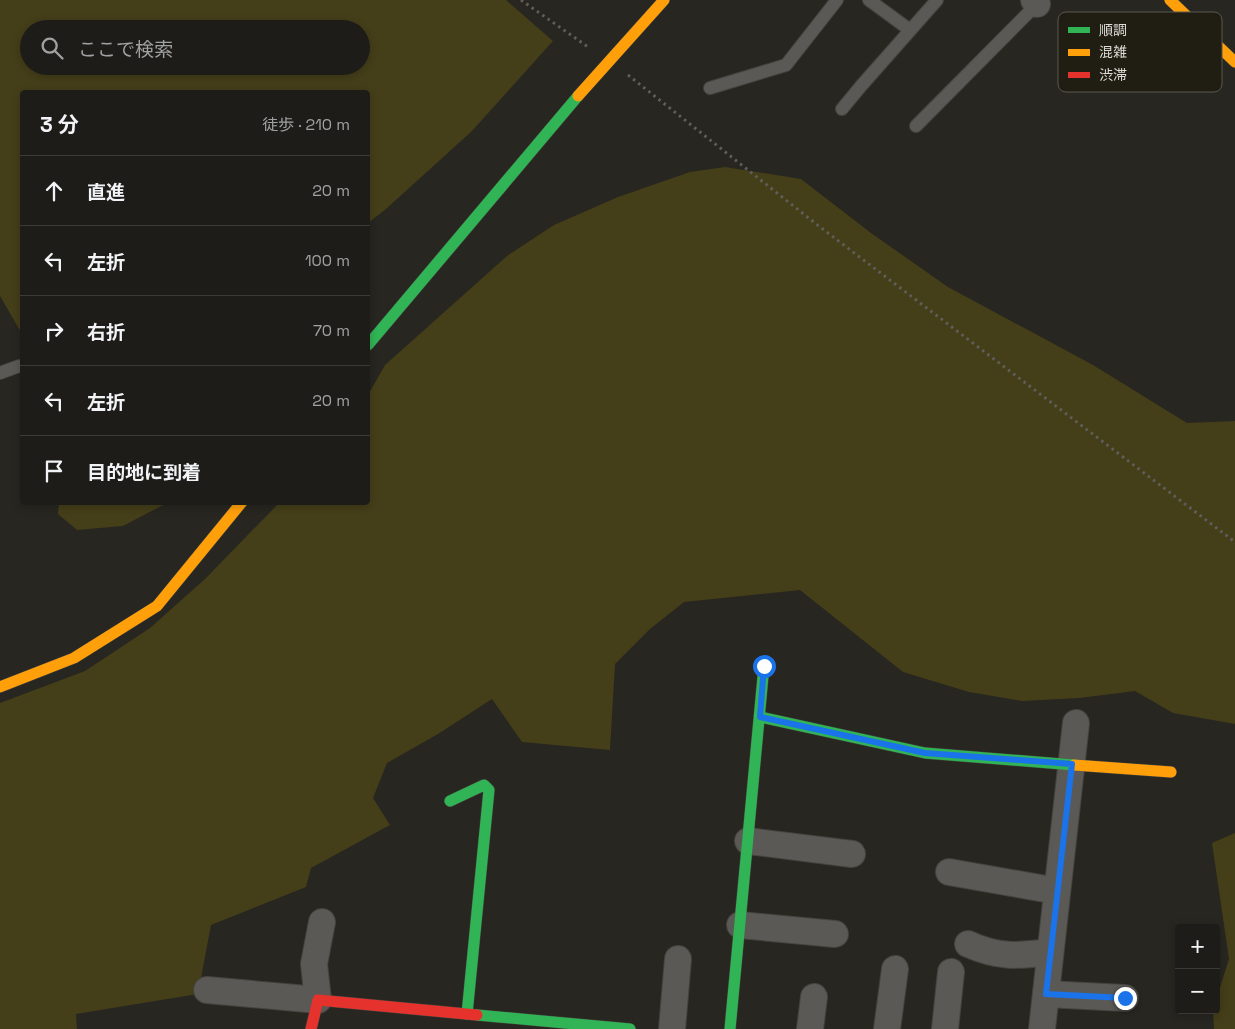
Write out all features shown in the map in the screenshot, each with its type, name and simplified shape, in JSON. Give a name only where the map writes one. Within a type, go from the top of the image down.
[{"type":"street","points":[[370,343],[608,60],[664,0]]},
{"type":"street","points":[[1170,0],[1183,12]]},
{"type":"street","points":[[1222,50],[1235,62]]},
{"type":"street","points":[[0,687],[74,658],[157,606],[240,505]]},
{"type":"street","points":[[730,1029],[764,666]]},
{"type":"street","points":[[760,717],[925,753],[1172,772]]},
{"type":"street","points":[[1042,1029],[1076,723]]},
{"type":"street","points":[[450,801],[484,785],[490,790],[468,1014]]},
{"type":"street","points":[[748,841],[852,854]]},
{"type":"street","points":[[949,872],[1057,891]]},
{"type":"street","points":[[311,1029],[318,1000],[314,964],[322,922]]},
{"type":"street","points":[[740,925],[835,934]]},
{"type":"street","points":[[968,944],[986,952],[1016,956],[1050,952]]},
{"type":"street","points":[[672,1029],[678,958]]},
{"type":"street","points":[[887,1029],[894,969]]},
{"type":"street","points":[[945,1029],[951,972]]},
{"type":"street","points":[[207,990],[630,1029]]},
{"type":"street","points":[[1046,994],[1125,998]]},
{"type":"street","points":[[810,1029],[814,997]]},
{"type":"lane","points":[[710,88],[786,65],[836,0]]},
{"type":"lane","points":[[869,0],[910,30]]},
{"type":"lane","points":[[842,109],[937,0]]},
{"type":"lane","points":[[916,126],[1035,2]]},
{"type":"lane","points":[[0,373],[20,366]]},
{"type":"path","points":[[521,0],[608,60],[820,227],[1235,542]]},
{"type":"shaded area","points":[[0,0],[506,0],[553,41],[472,131],[370,221],[370,90],[20,90],[20,331],[0,296]]},
{"type":"shaded area","points":[[725,167],[801,179],[871,233],[948,287],[1093,365],[1187,423],[1235,421],[1235,724],[1173,713],[1135,691],[1079,698],[1022,701],[969,692],[903,672],[800,590],[684,602],[650,629],[615,664],[610,750],[522,742],[492,699],[438,734],[387,763],[373,798],[390,825],[311,868],[306,887],[211,925],[198,994],[76,1014],[77,1029],[0,1029],[0,703],[85,671],[150,628],[205,579],[277,505],[370,505],[370,391],[385,365],[507,256],[554,225],[618,197],[690,172]]},
{"type":"shaded area","points":[[59,505],[163,505],[123,526],[77,530],[58,514]]},
{"type":"shaded area","points":[[1235,833],[1235,1029],[1214,1029],[1213,1014],[1220,1014],[1220,987],[1229,959],[1212,843]]},
{"type":"traffic: fast","points":[[370,343],[578,96]]},
{"type":"traffic: fast","points":[[730,1029],[764,666]]},
{"type":"traffic: fast","points":[[760,717],[925,753],[1074,765]]},
{"type":"traffic: fast","points":[[450,801],[484,785],[489,790],[467,1014]]},
{"type":"traffic: fast","points":[[477,1015],[630,1029]]},
{"type":"traffic: slow","points":[[578,96],[664,0]]},
{"type":"traffic: slow","points":[[1170,0],[1183,12]]},
{"type":"traffic: slow","points":[[1222,50],[1235,62]]},
{"type":"traffic: slow","points":[[0,687],[74,658],[157,606],[240,505]]},
{"type":"traffic: slow","points":[[1074,765],[1171,772]]},
{"type":"traffic: jam","points":[[311,1029],[318,1000],[477,1015]]},
{"type":"route","points":[[764,666],[760,717],[925,753],[1072,764],[1046,994],[1125,998]]}]
